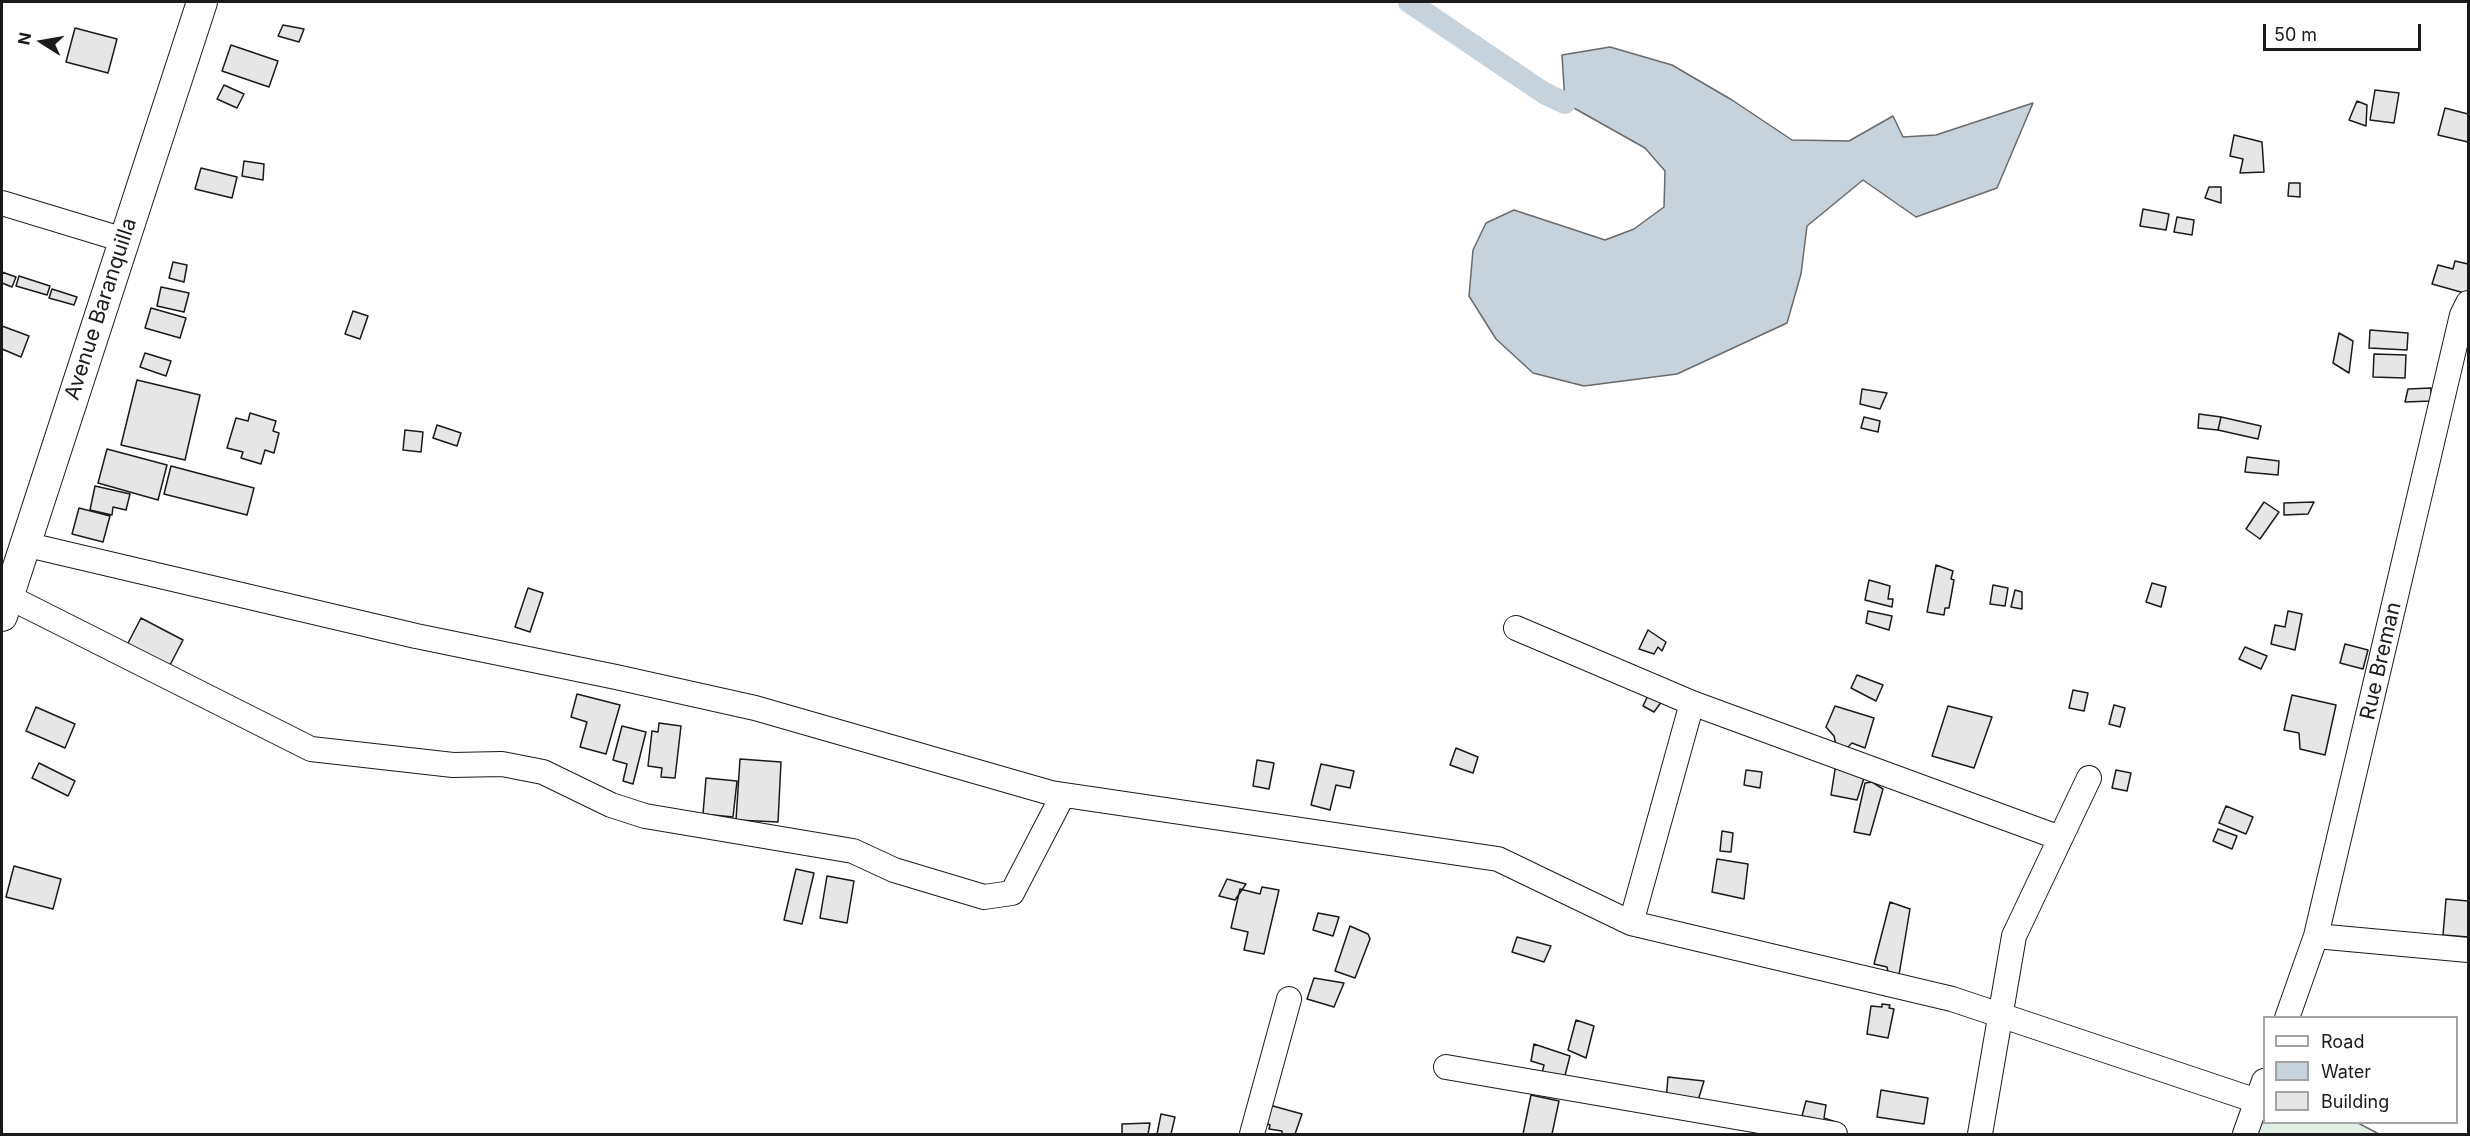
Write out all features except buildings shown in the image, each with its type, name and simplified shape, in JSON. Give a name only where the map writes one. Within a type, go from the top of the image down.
[{"type":"main road","name":"Avenue Baranquilla","points":[[4,606],[202,2]]},
{"type":"street","points":[[2,203],[124,240]]},
{"type":"street","name":"Rue Breman","points":[[2287,1016],[2316,936],[2462,315],[2469,303]]},
{"type":"street","points":[[24,544],[416,636],[755,708],[1063,795],[1498,859],[1631,923],[1952,999],[2261,1091],[2245,1134]]},
{"type":"street","points":[[4,606],[311,749],[453,765],[501,764],[543,772],[611,805],[645,816],[853,851],[894,870],[984,897],[1012,893],[1063,795]]},
{"type":"street","points":[[1516,628],[1692,703],[2060,838]]},
{"type":"street","points":[[1631,923],[1692,703]]},
{"type":"street","points":[[1980,1134],[2014,936],[2089,778]]},
{"type":"street","points":[[2316,936],[2469,950]]},
{"type":"street","points":[[1252,1134],[1289,999]]},
{"type":"street","points":[[1446,1067],[1835,1134]]},
{"type":"green space","points":[[2263,1107],[2263,1124],[2360,1124],[2379,1134],[2253,1134]]},
{"type":"water","points":[[1610,47],[1672,65],[1732,100],[1792,140],[1849,141],[1893,116],[1903,137],[1936,135],[2033,103],[1997,188],[1916,217],[1863,180],[1807,226],[1801,274],[1787,323],[1677,374],[1584,386],[1533,373],[1496,339],[1469,296],[1473,250],[1486,223],[1514,210],[1605,240],[1634,229],[1664,207],[1665,171],[1645,148],[1565,103],[1562,55]]},
{"type":"waterway","points":[[1409,2],[1544,93],[1565,103]]}]
